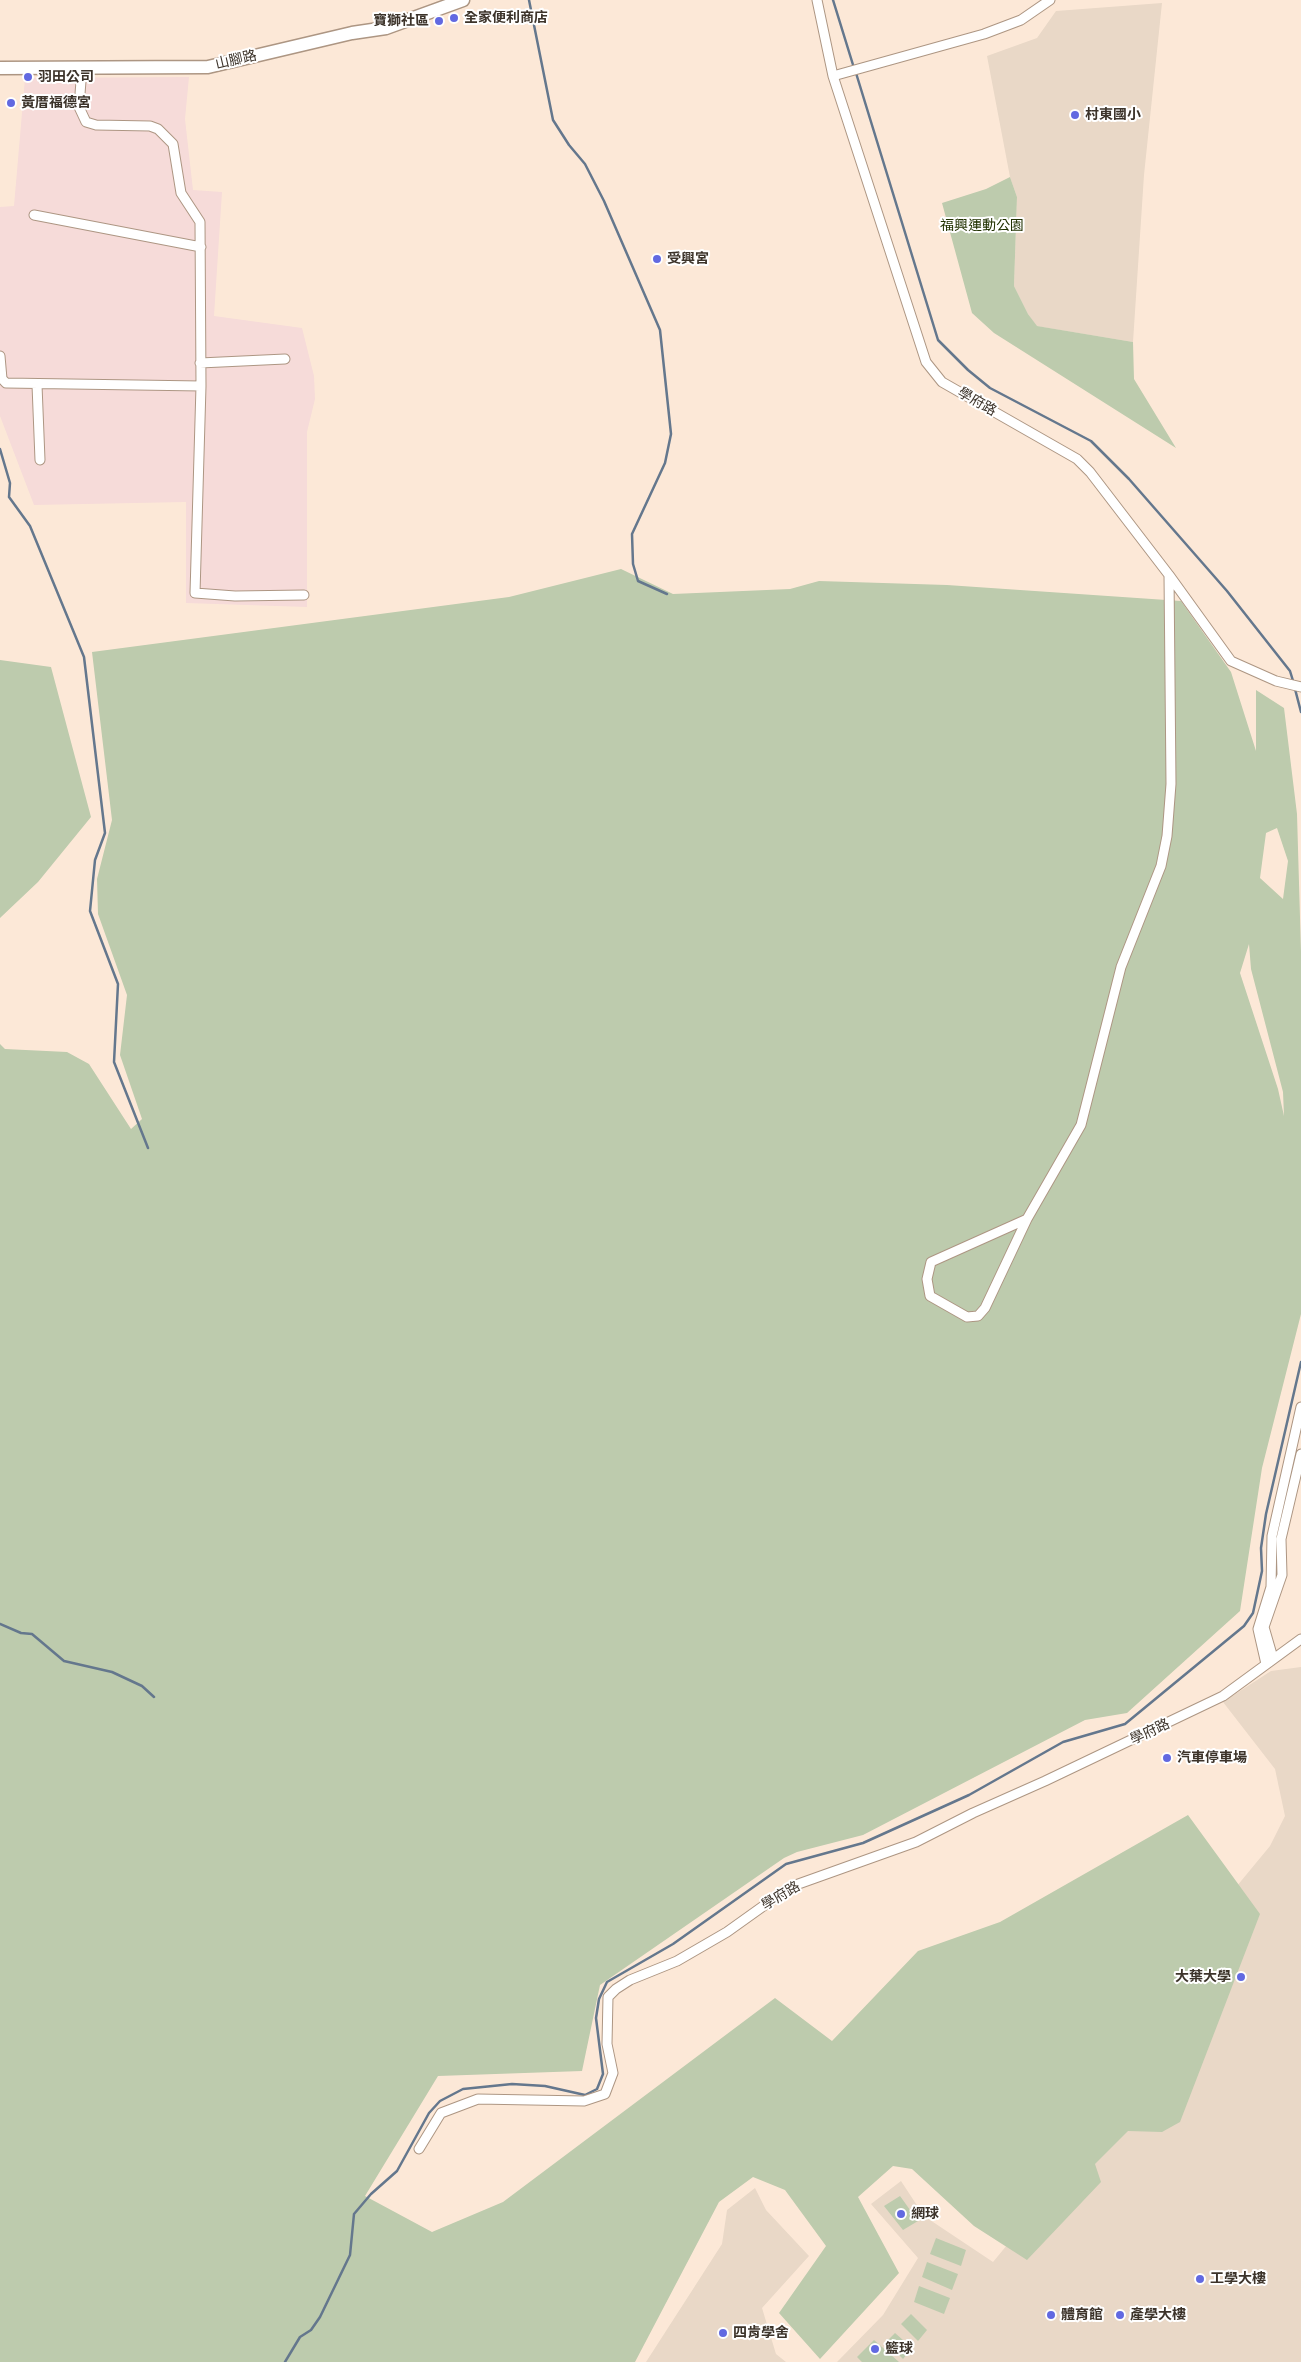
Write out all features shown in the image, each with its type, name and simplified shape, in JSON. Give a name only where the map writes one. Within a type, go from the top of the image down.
[{"type":"main road","name":"山腳路","points":[[0,68],[208,66],[352,33],[386,28],[464,0]]},
{"type":"street","name":"學府路","points":[[817,0],[833,76],[926,362],[942,382],[1077,459],[1090,472],[1169,575],[1231,661],[1276,681],[1301,687]]},
{"type":"street","points":[[833,76],[993,30],[1021,20],[1050,0]]},
{"type":"street","points":[[82,68],[79,107],[86,122],[96,126],[150,126],[158,129],[173,144],[181,193],[200,222],[200,386],[195,593],[235,596],[304,595]]},
{"type":"street","points":[[34,215],[201,247]]},
{"type":"street","points":[[0,356],[2,379],[6,383],[37,385],[200,386]]},
{"type":"street","points":[[200,363],[285,359]]},
{"type":"street","points":[[37,385],[40,460]]},
{"type":"street","points":[[1027,1219],[930,1262],[927,1279],[930,1296],[968,1317],[978,1316],[985,1308],[1027,1219],[1081,1125],[1121,967],[1161,866],[1167,836],[1171,784],[1169,575]]},
{"type":"street","points":[[1269,1661],[1258,1629],[1271,1587],[1272,1536],[1301,1407]]},
{"type":"street","points":[[1269,1661],[1264,1627],[1282,1575],[1281,1539],[1301,1454]]},
{"type":"street","name":"學府路","points":[[419,2148],[442,2113],[478,2099],[584,2101],[605,2094],[613,2073],[607,2044],[608,1997],[616,1989],[630,1980],[677,1961],[727,1932],[790,1887],[916,1842],[973,1812],[1045,1781],[1223,1696],[1301,1639]]},
{"type":"shaded area","name":"村東國小","points":[[1162,3],[1144,175],[1133,342],[1036,326],[1014,286],[1017,197],[1010,177],[987,56],[1037,38],[1056,11]]},
{"type":"shaded area","points":[[189,77],[185,119],[193,190],[222,192],[214,316],[302,328],[314,376],[315,399],[307,432],[307,607],[186,603],[186,502],[34,505],[0,416],[0,207],[14,206],[25,78]]},
{"type":"shaded area","name":"大葉大學","points":[[1301,1667],[1301,2362],[837,2362],[883,2315],[918,2258],[871,2204],[901,2181],[924,2216],[993,2262],[1123,2105],[1203,1927],[1270,1846],[1285,1816],[1275,1769],[1223,1702],[1271,1671]]},
{"type":"shaded area","points":[[755,2188],[766,2210],[809,2256],[762,2308],[776,2354],[786,2362],[646,2362],[722,2244],[727,2210]]},
{"type":"green space","name":"福興運動公園","points":[[1010,177],[1017,197],[1014,286],[1028,314],[1037,326],[1133,342],[1134,379],[1176,448],[994,333],[972,313],[942,203],[986,189]]},
{"type":"green space","points":[[621,569],[673,594],[790,589],[819,581],[947,585],[1181,601],[1231,672],[1256,751],[1256,690],[1284,708],[1297,814],[1301,952],[1301,1314],[1262,1468],[1240,1611],[1127,1713],[1085,1720],[863,1835],[797,1852],[784,1858],[600,1985],[582,2071],[438,2076],[365,2196],[432,2232],[503,2202],[775,1998],[832,2041],[918,1951],[1000,1922],[1188,1815],[1260,1914],[1180,2122],[1162,2132],[1128,2131],[1095,2164],[1101,2182],[1027,2260],[974,2226],[912,2169],[893,2166],[858,2197],[899,2273],[820,2359],[779,2313],[826,2246],[785,2190],[753,2177],[719,2202],[635,2362],[0,2362],[0,1044],[5,1049],[67,1052],[89,1064],[131,1129],[142,1119],[120,1055],[127,995],[98,914],[97,879],[112,820],[92,652],[509,597]],"holes":[[[1277,828],[1288,861],[1283,899],[1260,878],[1266,833]],[[1249,944],[1251,969],[1283,1092],[1284,1116],[1278,1089],[1240,973]]]},
{"type":"green space","points":[[0,660],[51,667],[91,817],[38,882],[0,918]]},
{"type":"green space","name":"網球","points":[[900,2196],[918,2221],[903,2230],[884,2206]]},
{"type":"green space","name":"網球","points":[[936,2238],[966,2250],[961,2266],[930,2254]]},
{"type":"green space","name":"網球","points":[[927,2262],[958,2274],[952,2290],[922,2277]]},
{"type":"green space","points":[[919,2286],[950,2298],[944,2314],[914,2302]]},
{"type":"green space","points":[[911,2314],[927,2330],[918,2341],[901,2324]]},
{"type":"green space","points":[[895,2333],[912,2348],[903,2359],[886,2342]]},
{"type":"green space","name":"籃球","points":[[874,2340],[899,2362],[862,2362],[857,2357]]},
{"type":"waterway","points":[[529,0],[553,120],[569,145],[585,164],[604,201],[660,330],[671,434],[665,463],[632,534],[633,564],[638,581],[667,594]]},
{"type":"waterway","points":[[833,0],[854,68]]},
{"type":"waterway","points":[[856,73],[938,340],[968,370],[990,388],[1091,441],[1129,479],[1227,591],[1290,671],[1294,684]]},
{"type":"waterway","points":[[0,449],[10,483],[9,497],[30,526],[84,657],[105,833],[95,860],[90,911],[118,984],[114,1062],[148,1148]]},
{"type":"waterway","points":[[1295,689],[1301,712]]},
{"type":"waterway","points":[[285,2362],[300,2337],[311,2330],[320,2317],[350,2255],[354,2214],[371,2194],[397,2171],[429,2113],[440,2101],[463,2089],[512,2084],[545,2086],[585,2095],[597,2089],[603,2074],[596,2018],[599,1999],[607,1982],[673,1944],[786,1864],[863,1843],[969,1795],[1063,1742],[1125,1724],[1244,1626],[1253,1613],[1262,1571],[1261,1548],[1266,1514],[1301,1362]]},
{"type":"waterway","points":[[0,1624],[21,1633],[32,1634],[64,1661],[112,1672],[142,1686],[154,1697]]},
{"type":"place","name":"全家便利商店","points":[[454,18]]},
{"type":"place","name":"寶獅社區","points":[[439,21]]},
{"type":"place","name":"羽田公司","points":[[28,77]]},
{"type":"place","name":"黃厝福德宮","points":[[11,103]]},
{"type":"place","name":"村東國小","points":[[1075,115]]},
{"type":"place","name":"受興宮","points":[[657,259]]},
{"type":"place","name":"汽車停車場","points":[[1167,1758]]},
{"type":"place","name":"大葉大學","points":[[1241,1977]]},
{"type":"place","name":"網球","points":[[901,2214]]},
{"type":"place","name":"工學大樓","points":[[1200,2279]]},
{"type":"place","name":"體育館","points":[[1051,2315]]},
{"type":"place","name":"產學大樓","points":[[1120,2315]]},
{"type":"place","name":"四肯學舍","points":[[723,2333]]},
{"type":"place","name":"籃球","points":[[875,2349]]}]
